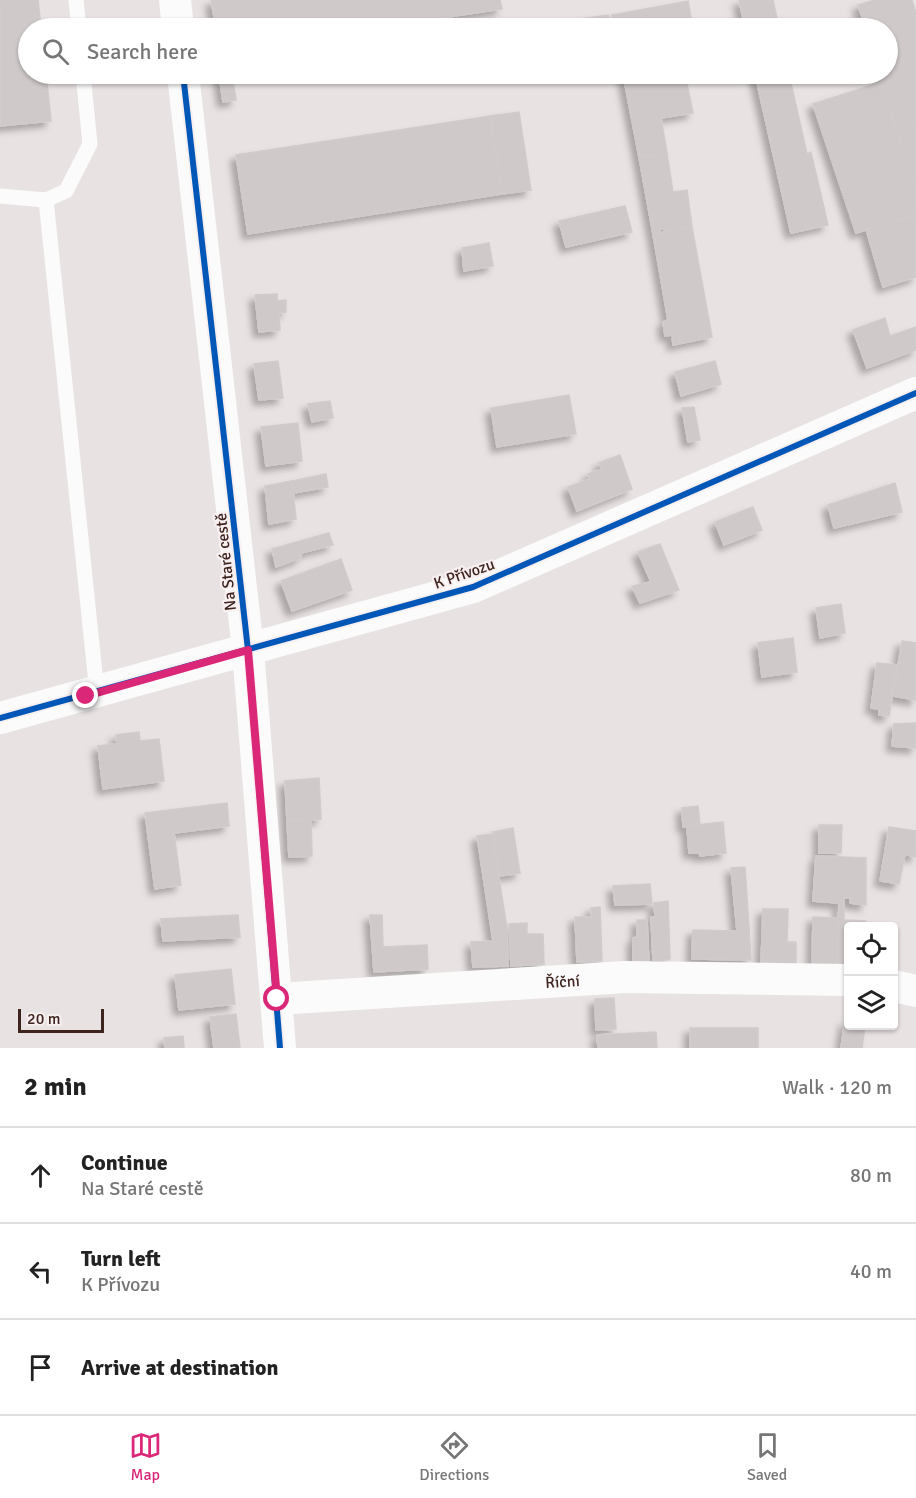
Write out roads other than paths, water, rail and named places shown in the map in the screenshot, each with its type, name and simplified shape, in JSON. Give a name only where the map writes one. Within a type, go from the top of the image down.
[{"type":"street","points":[[175,0],[177,18]]},
{"type":"street","name":"Na Staré cestě","points":[[184,84],[248,650],[280,1048]]},
{"type":"street","name":"K Přívozu","points":[[0,718],[473,587],[916,393]]},
{"type":"street","name":"Říční","points":[[277,999],[626,977],[844,980]]},
{"type":"street","points":[[898,987],[916,991]]},
{"type":"lane","points":[[76,0],[78,18]]},
{"type":"lane","points":[[0,196],[46,200],[66,191],[90,144],[84,84]]},
{"type":"lane","points":[[46,200],[97,693]]}]
